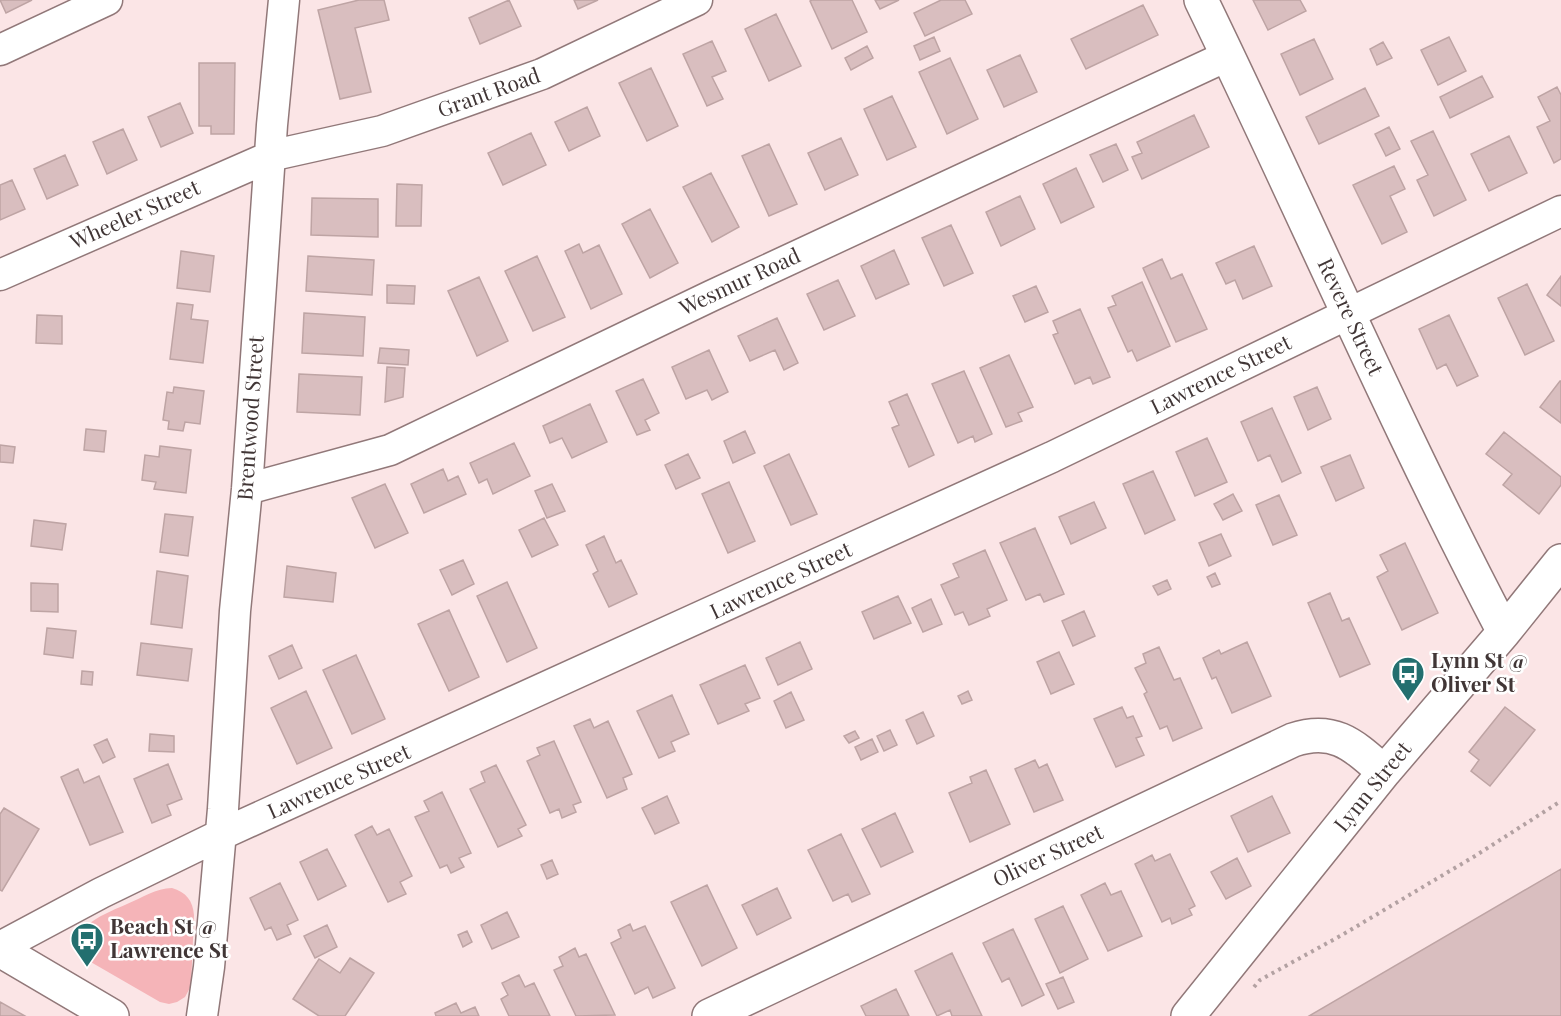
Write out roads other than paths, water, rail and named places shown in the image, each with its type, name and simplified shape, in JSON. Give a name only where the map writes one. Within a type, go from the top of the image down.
[{"type":"street","points":[[0,50],[107,0]]},
{"type":"street","name":"Brentwood Street","points":[[202,1016],[209,967],[220,836],[235,611],[247,489],[270,157],[284,0]]},
{"type":"street","name":"Grant Road","points":[[270,157],[382,131],[542,74],[697,0]]},
{"type":"street","name":"Revere Street","points":[[1201,0],[1348,314],[1465,557],[1504,632]]},
{"type":"street","name":"Wesmur Road","points":[[247,489],[390,450],[711,296],[1227,56]]},
{"type":"street","name":"Wheeler Street","points":[[0,275],[270,157]]},
{"type":"street","name":"Lawrence Street","points":[[0,949],[101,893],[220,836],[1052,457],[1561,211]]},
{"type":"street","name":"Lynn Street","points":[[1188,1016],[1384,772],[1504,632],[1561,561]]},
{"type":"street","name":"Oliver Street","points":[[709,1016],[1293,740],[1316,735],[1333,736],[1359,751],[1384,772]]},
{"type":"street","points":[[0,949],[112,1016]]},
{"type":"place","name":"Lynn St @ Oliver St","points":[[1408,702]]},
{"type":"place","name":"Beach St @ Lawrence St","points":[[87,968]]}]
